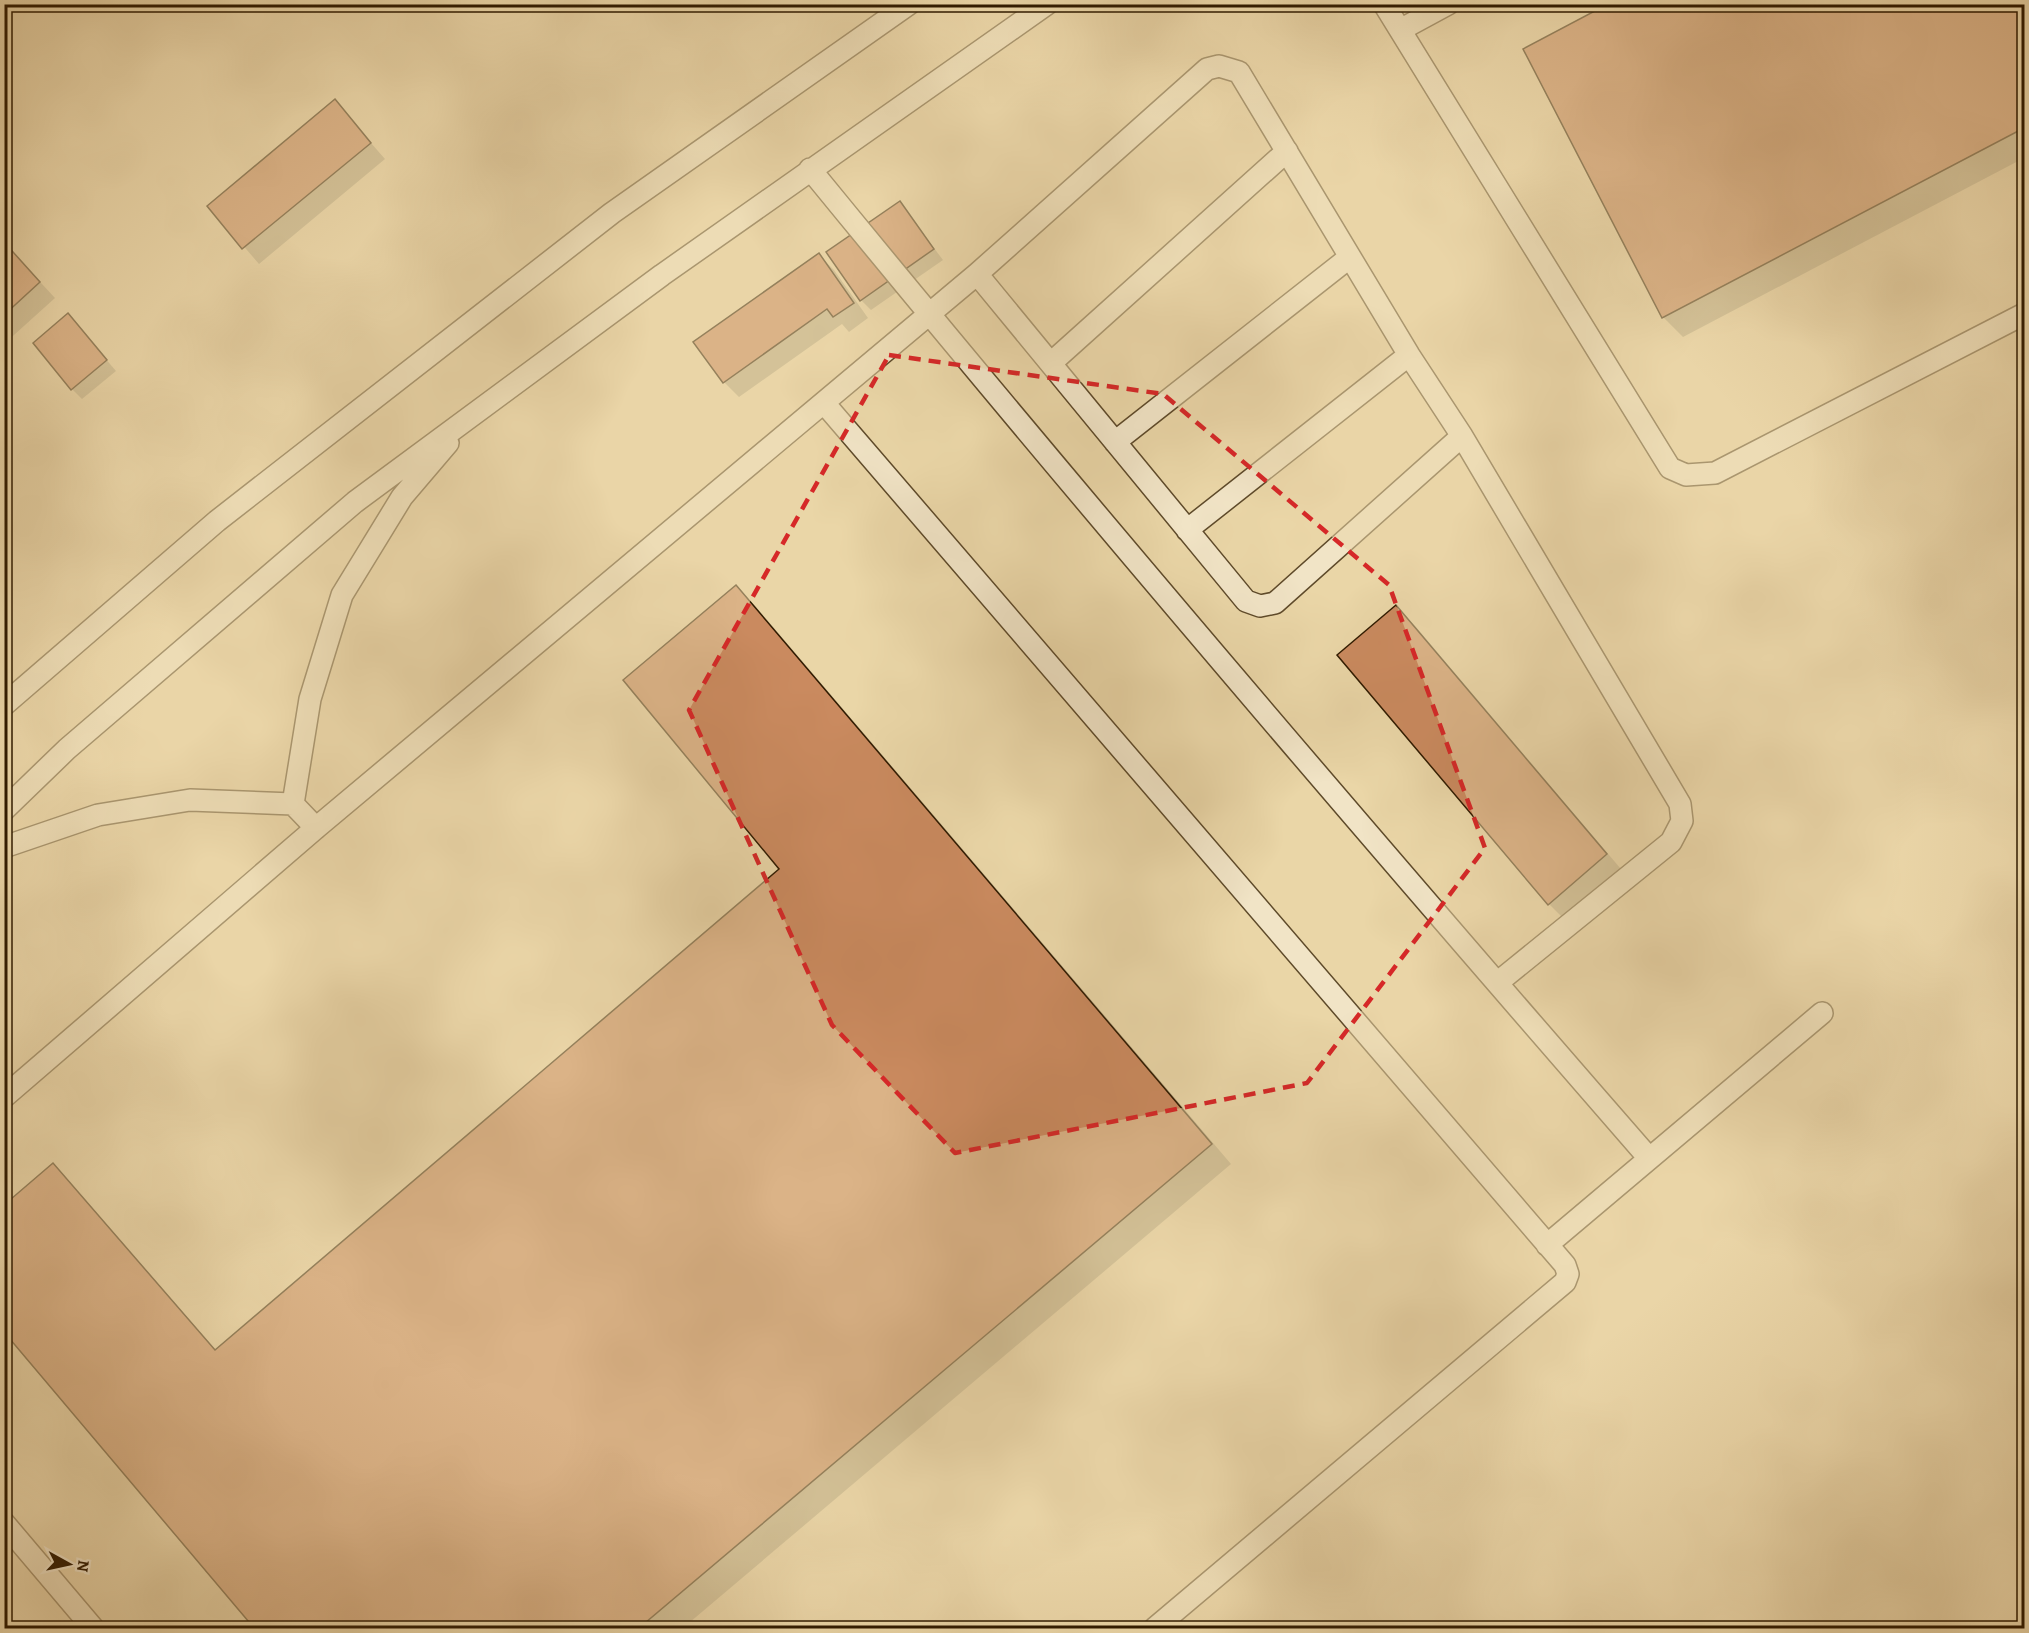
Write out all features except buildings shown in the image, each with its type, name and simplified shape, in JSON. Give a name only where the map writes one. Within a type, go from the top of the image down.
[{"type":"lane","points":[[4,705],[217,520],[612,213],[909,4]]},
{"type":"lane","points":[[4,810],[76,741],[355,502],[810,169],[1047,4]]},
{"type":"lane","points":[[1384,4],[1670,468],[1686,475],[1714,473],[2025,314]]},
{"type":"lane","points":[[1400,30],[1448,4]]},
{"type":"lane","points":[[4,1097],[316,828],[977,274],[1207,69],[1219,66],[1239,72],[1409,355],[1462,436],[1680,804],[1682,821],[1671,842],[1497,983]]},
{"type":"lane","points":[[1051,363],[1287,151]]},
{"type":"lane","points":[[810,169],[929,315],[1497,983],[1648,1157]]},
{"type":"lane","points":[[1115,442],[1350,257]]},
{"type":"lane","points":[[977,274],[1246,601],[1260,606],[1275,603],[1462,436]]},
{"type":"lane","points":[[1187,530],[1409,355]]},
{"type":"lane","points":[[824,403],[1565,1266],[1568,1274],[1565,1282],[1155,1629]]},
{"type":"lane","points":[[293,804],[310,699],[342,595],[402,497],[474,413]]},
{"type":"lane","points":[[4,847],[98,814],[190,800],[293,804],[316,828]]},
{"type":"lane","points":[[1547,1245],[1648,1157],[1822,1013]]},
{"type":"lane","points":[[4,1523],[93,1629]]},
{"type":"highlighted area","points":[[889,355],[1163,394],[1389,585],[1485,848],[1307,1083],[955,1153],[832,1025],[689,710]]}]
